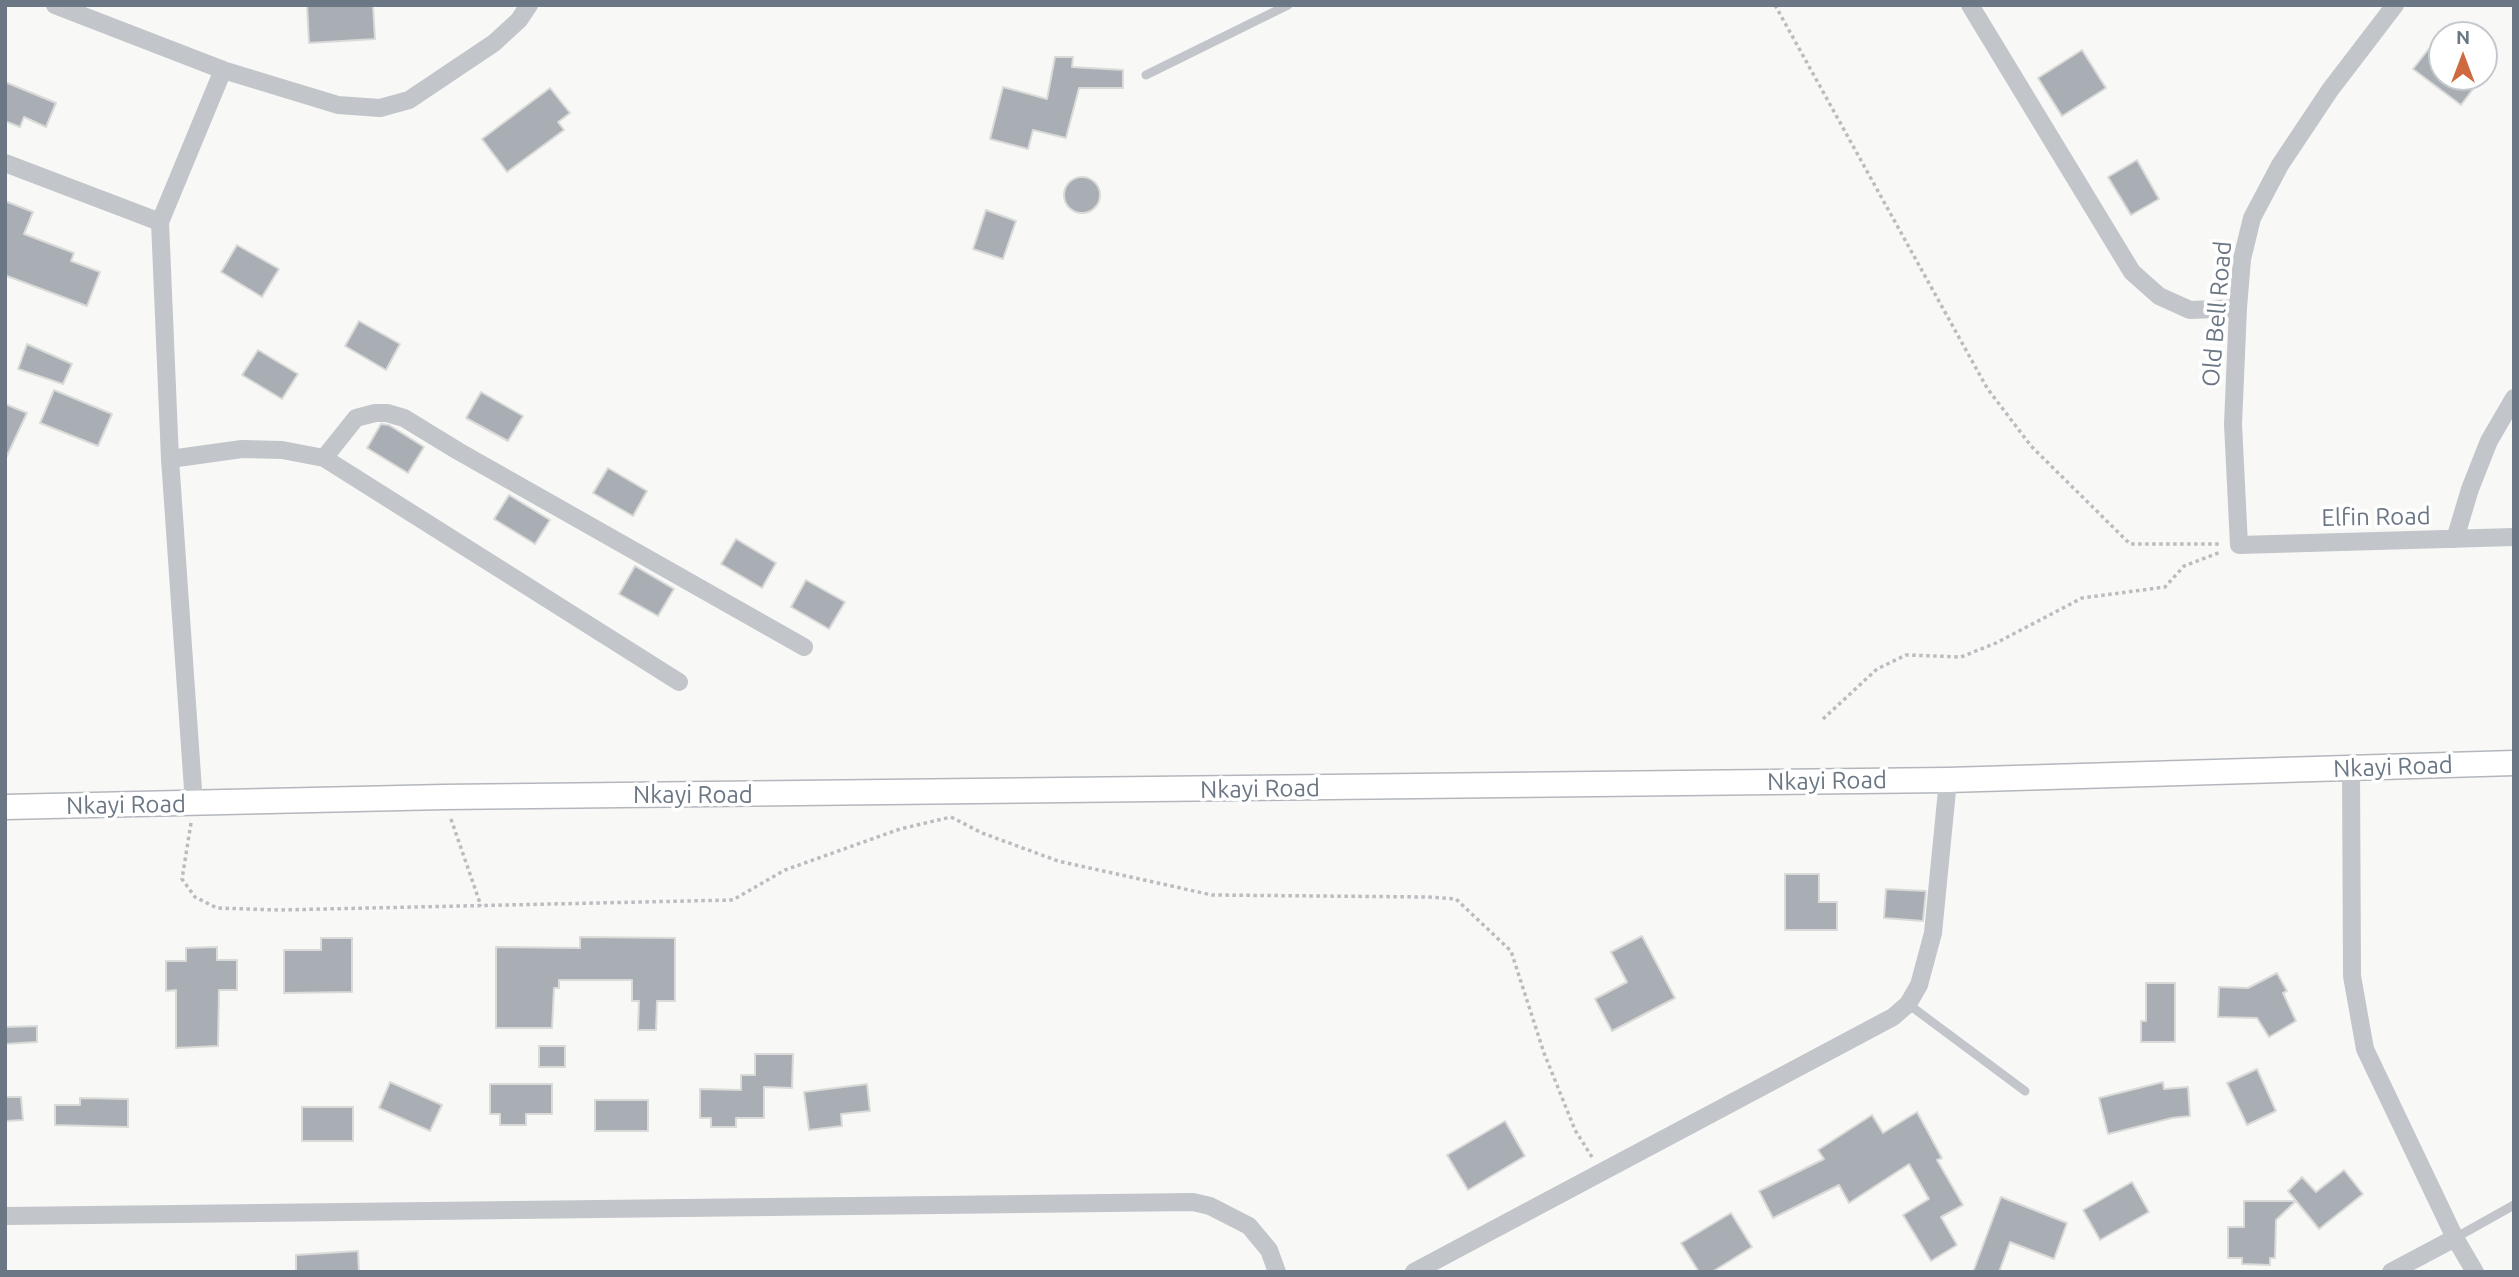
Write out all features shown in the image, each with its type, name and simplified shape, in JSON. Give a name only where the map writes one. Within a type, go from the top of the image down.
[{"type":"main road","name":"Nkayi Road","points":[[5,807],[444,797],[1948,780],[2514,763]]},
{"type":"street","points":[[55,5],[223,70],[338,104],[380,108],[409,100],[494,43],[519,20],[529,5]]},
{"type":"street","points":[[1970,5],[2132,272],[2159,296],[2190,310],[2238,309]]},
{"type":"street","name":"Old Bell Road","points":[[2239,544],[2233,424],[2242,259],[2252,218],[2280,165],[2330,90],[2395,5]]},
{"type":"street","points":[[194,804],[170,459],[160,222],[223,70]]},
{"type":"street","points":[[5,163],[160,222]]},
{"type":"street","points":[[2455,539],[2470,489],[2489,442],[2514,398]]},
{"type":"street","points":[[324,458],[356,418],[375,413],[404,418],[804,647]]},
{"type":"street","points":[[170,459],[242,449],[282,450],[324,458],[679,682]]},
{"type":"street","name":"Elfin Road","points":[[2239,544],[2514,537]]},
{"type":"street","points":[[2351,768],[2351,976],[2365,1049],[2455,1238],[2475,1272]]},
{"type":"street","points":[[1413,1272],[1893,1017],[1908,1004],[1919,985],[1933,933],[1948,780]]},
{"type":"street","points":[[5,1216],[1193,1202],[1210,1206],[1249,1226],[1269,1250],[1278,1272]]},
{"type":"street","points":[[2391,1272],[2455,1238]]},
{"type":"lane","points":[[1146,75],[1288,5]]},
{"type":"lane","points":[[1908,1004],[2025,1091]]},
{"type":"lane","points":[[2455,1238],[2514,1205]]},
{"type":"path","points":[[1775,5],[1987,388],[2031,446],[2130,544],[2239,544]]},
{"type":"path","points":[[1824,719],[1877,669],[1906,655],[1961,657],[1996,643],[2082,598],[2165,587],[2184,566],[2239,544]]},
{"type":"path","points":[[444,797],[481,906]]},
{"type":"path","points":[[194,804],[182,879],[195,897],[217,908],[733,900],[785,870],[900,829],[951,817],[982,833],[1058,861],[1212,895],[1456,899],[1511,951],[1544,1053],[1575,1130],[1601,1171]]},
{"type":"building","points":[[307,5],[373,5],[375,39],[309,43]]},
{"type":"building","points":[[2082,50],[2106,88],[2062,116],[2038,78]]},
{"type":"building","points":[[2428,50],[2428,80],[2413,69]]},
{"type":"building","points":[[1055,57],[1073,57],[1072,67],[1123,70],[1123,88],[1079,88],[1066,138],[1033,130],[1028,149],[990,139],[1003,87],[1047,99]]},
{"type":"building","points":[[5,82],[56,103],[46,127],[24,117],[20,127],[5,121]]},
{"type":"building","points":[[550,88],[570,113],[558,122],[564,130],[507,172],[482,139]]},
{"type":"building","points":[[2442,91],[2472,91],[2461,105]]},
{"type":"building","points":[[2137,160],[2159,199],[2131,215],[2108,177]]},
{"type":"building","points":[[1082,177],[1095,182],[1100,195],[1095,208],[1082,213],[1069,208],[1064,195],[1069,182]]},
{"type":"building","points":[[5,201],[33,212],[24,234],[74,253],[71,261],[100,272],[87,306],[7,276],[5,279]]},
{"type":"building","points":[[986,210],[1016,221],[1003,259],[973,249]]},
{"type":"building","points":[[237,245],[279,269],[262,297],[221,272]]},
{"type":"building","points":[[359,321],[400,344],[386,370],[345,346]]},
{"type":"building","points":[[27,344],[72,364],[63,384],[18,369]]},
{"type":"building","points":[[258,350],[298,374],[282,399],[242,375]]},
{"type":"building","points":[[54,390],[112,414],[98,446],[40,423]]},
{"type":"building","points":[[481,392],[523,416],[508,441],[466,418]]},
{"type":"building","points":[[5,404],[27,413],[5,460]]},
{"type":"building","points":[[381,424],[389,425],[424,447],[408,473],[367,448]]},
{"type":"building","points":[[608,468],[647,491],[633,516],[593,493]]},
{"type":"building","points":[[509,495],[550,520],[535,544],[494,519]]},
{"type":"building","points":[[736,539],[776,563],[762,588],[721,564]]},
{"type":"building","points":[[635,566],[674,589],[658,616],[619,594]]},
{"type":"building","points":[[806,580],[845,602],[829,629],[791,607]]},
{"type":"building","points":[[1785,874],[1819,874],[1819,902],[1837,902],[1837,930],[1785,930]]},
{"type":"building","points":[[1886,889],[1926,891],[1923,921],[1884,918]]},
{"type":"building","points":[[1642,936],[1675,998],[1612,1031],[1595,999],[1627,982],[1611,952]]},
{"type":"building","points":[[580,937],[675,938],[675,1001],[657,1001],[656,1030],[638,1030],[639,1001],[632,1001],[632,980],[559,980],[559,988],[554,988],[552,1028],[496,1028],[496,947],[580,948]]},
{"type":"building","points":[[321,938],[352,938],[352,992],[284,993],[284,950],[321,950]]},
{"type":"building","points":[[217,947],[217,960],[237,960],[237,990],[219,990],[218,1046],[176,1048],[176,990],[166,991],[166,961],[186,961],[186,948]]},
{"type":"building","points":[[2277,973],[2287,991],[2283,993],[2296,1021],[2269,1037],[2257,1018],[2218,1017],[2219,987],[2248,988]]},
{"type":"building","points":[[2146,983],[2175,983],[2175,1042],[2141,1042],[2141,1021],[2146,1021]]},
{"type":"building","points":[[37,1026],[37,1042],[5,1044],[5,1027]]},
{"type":"building","points":[[539,1046],[565,1046],[565,1067],[539,1067]]},
{"type":"building","points":[[755,1054],[793,1054],[792,1088],[764,1087],[764,1118],[736,1118],[736,1127],[711,1127],[711,1118],[700,1118],[700,1089],[741,1090],[741,1075],[755,1075]]},
{"type":"building","points":[[2257,1069],[2276,1111],[2247,1125],[2227,1083]]},
{"type":"building","points":[[390,1082],[442,1105],[430,1131],[379,1108]]},
{"type":"building","points":[[2163,1082],[2164,1089],[2188,1087],[2190,1116],[2108,1134],[2099,1098]]},
{"type":"building","points":[[490,1084],[552,1084],[552,1114],[526,1114],[526,1125],[500,1125],[500,1114],[490,1114]]},
{"type":"building","points":[[867,1084],[870,1111],[841,1114],[842,1126],[809,1130],[804,1092]]},
{"type":"building","points":[[5,1097],[21,1097],[23,1120],[5,1121]]},
{"type":"building","points":[[80,1098],[128,1099],[128,1127],[55,1125],[55,1105],[80,1105]]},
{"type":"building","points":[[595,1100],[648,1100],[648,1131],[595,1131]]},
{"type":"building","points":[[302,1107],[353,1107],[353,1141],[302,1141]]},
{"type":"building","points":[[1917,1112],[1942,1158],[1937,1160],[1963,1205],[1941,1217],[1957,1245],[1931,1261],[1903,1215],[1929,1199],[1909,1164],[1849,1203],[1839,1185],[1773,1218],[1759,1191],[1824,1159],[1818,1150],[1872,1115],[1883,1133]]},
{"type":"building","points":[[1505,1121],[1525,1156],[1468,1190],[1447,1155]]},
{"type":"building","points":[[2344,1170],[2363,1194],[2319,1229],[2288,1191],[2302,1177],[2316,1192]]},
{"type":"building","points":[[2132,1182],[2149,1212],[2100,1240],[2083,1210]]},
{"type":"building","points":[[2001,1197],[2067,1223],[2054,1259],[2010,1242],[1999,1272],[1973,1272]]},
{"type":"building","points":[[2244,1201],[2296,1201],[2276,1220],[2275,1258],[2270,1258],[2270,1265],[2242,1264],[2242,1258],[2228,1258],[2228,1227],[2244,1227]]},
{"type":"building","points":[[1731,1213],[1752,1247],[1712,1272],[1699,1272],[1681,1243]]},
{"type":"building","points":[[358,1251],[359,1272],[296,1272],[296,1255]]}]
